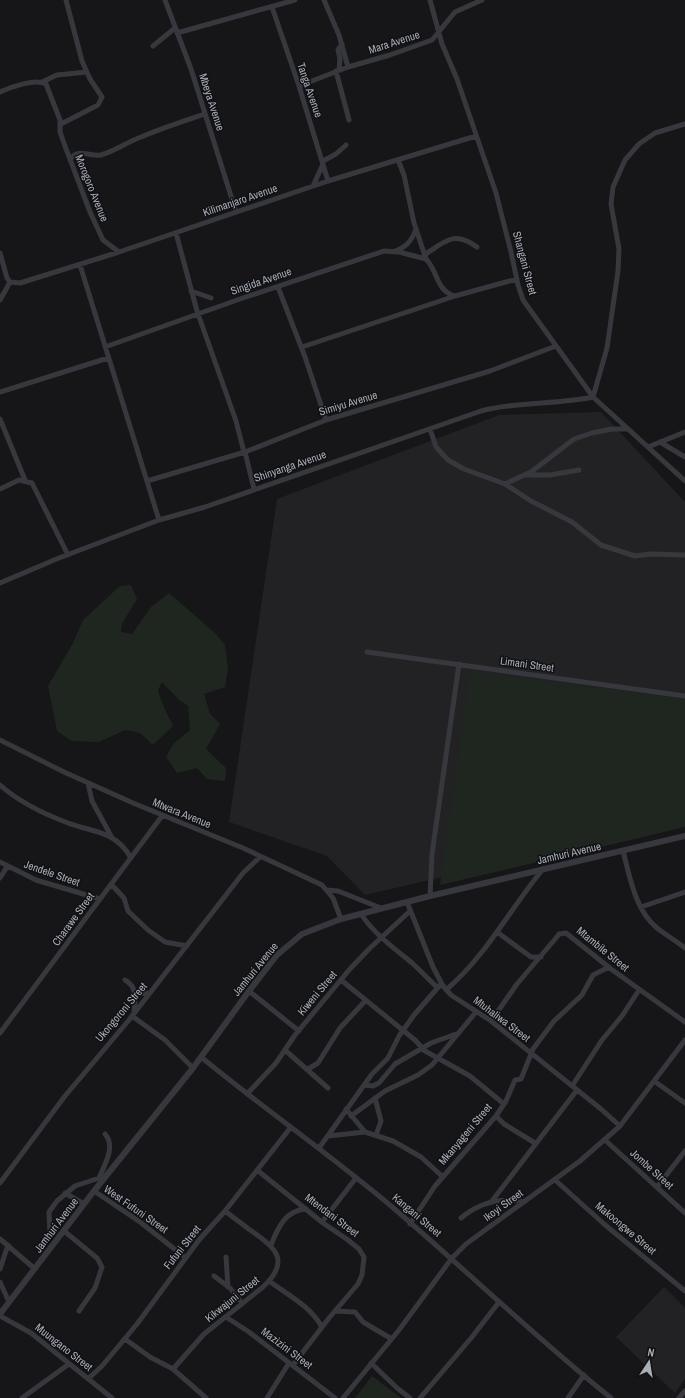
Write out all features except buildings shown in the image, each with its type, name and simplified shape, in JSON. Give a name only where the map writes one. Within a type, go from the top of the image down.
[{"type":"street","points":[[61,124],[101,102],[101,94],[87,72],[79,51],[66,0]]},
{"type":"street","name":"Mbeya Avenue","points":[[165,0],[205,114],[236,212]]},
{"type":"street","points":[[153,46],[176,31],[295,0]]},
{"type":"street","points":[[324,0],[342,44],[348,67]]},
{"type":"street","name":"Shangani Street","points":[[430,0],[439,34],[496,193],[517,279],[527,307],[593,397],[685,481]]},
{"type":"street","name":"Mara Avenue","points":[[299,86],[337,70],[412,48],[432,40],[439,34],[444,25],[455,12],[482,0]]},
{"type":"street","name":"Tanga Avenue","points":[[272,7],[299,86],[328,181]]},
{"type":"street","points":[[342,44],[338,50],[340,59],[337,70],[349,120]]},
{"type":"street","points":[[0,92],[20,85],[42,82],[57,75],[87,72]]},
{"type":"street","name":"Morogoro Avenue","points":[[42,82],[48,87],[61,124],[61,135],[86,201],[103,240],[119,252]]},
{"type":"street","points":[[70,160],[74,154],[78,153],[95,155],[108,152],[140,137],[205,114]]},
{"type":"street","points":[[593,397],[607,348],[619,265],[618,249],[610,204],[613,187],[625,160],[639,144],[655,134],[685,124]]},
{"type":"street","name":"Kilimanjaro Avenue","points":[[10,282],[20,283],[80,265],[328,181],[476,136]]},
{"type":"street","points":[[313,186],[323,162],[336,154],[346,145]]},
{"type":"street","points":[[398,160],[404,175],[416,229],[426,257],[442,288],[445,292],[455,296]]},
{"type":"street","points":[[394,251],[406,245],[413,238],[416,229]]},
{"type":"street","points":[[176,233],[199,314],[236,421],[254,489]]},
{"type":"street","points":[[426,257],[452,238],[461,238],[477,247]]},
{"type":"street","name":"Singida Avenue","points":[[105,347],[362,257],[384,251],[394,251],[426,257]]},
{"type":"street","points":[[0,254],[7,278],[10,282],[0,300]]},
{"type":"street","points":[[80,265],[108,358],[134,434],[159,520]]},
{"type":"street","points":[[302,347],[455,296],[517,279]]},
{"type":"street","points":[[278,287],[302,347],[326,420]]},
{"type":"street","points":[[192,291],[211,298]]},
{"type":"street","name":"Simiyu Avenue","points":[[147,481],[244,452],[326,420],[490,371],[556,346]]},
{"type":"street","points":[[0,392],[108,358]]},
{"type":"street","name":"Shinyanga Avenue","points":[[0,583],[159,520],[186,513],[481,411],[503,406],[569,401],[593,397]]},
{"type":"street","points":[[0,419],[26,480]]},
{"type":"street","points":[[430,428],[436,447],[448,460],[469,471],[505,484],[531,501],[566,518],[591,538],[609,548],[635,556],[652,554],[685,555]]},
{"type":"street","points":[[505,484],[544,463],[574,439],[606,430],[627,429]]},
{"type":"street","points":[[648,447],[685,432]]},
{"type":"street","points":[[660,442],[685,457]]},
{"type":"street","points":[[524,475],[542,476],[579,470]]},
{"type":"street","points":[[0,489],[15,481],[26,480],[32,483],[68,555]]},
{"type":"street","name":"Limani Street","points":[[367,652],[685,696]]},
{"type":"street","points":[[430,896],[432,854],[459,664]]},
{"type":"street","name":"Mtwara Avenue","points":[[0,740],[88,783],[162,816],[243,848],[260,857],[305,876],[322,885],[327,890],[341,918]]},
{"type":"street","points":[[88,783],[92,801],[112,837]]},
{"type":"street","points":[[0,785],[12,795],[42,812],[112,837],[124,847],[131,858]]},
{"type":"street","name":"Charawe Street","points":[[0,1033],[162,816]]},
{"type":"street","name":"Jamhuri Avenue","points":[[0,1314],[94,1191],[193,1068],[249,991],[290,942],[302,934],[341,918],[685,836]]},
{"type":"street","points":[[623,851],[631,881],[641,907],[657,928],[685,948]]},
{"type":"street","name":"Ukongoroni Street","points":[[0,1183],[65,1096],[150,993],[243,874],[260,857]]},
{"type":"street","name":"Jendele Street","points":[[0,862],[7,867],[36,880],[100,899]]},
{"type":"street","points":[[0,878],[7,867]]},
{"type":"street","points":[[446,990],[469,968],[543,869]]},
{"type":"street","points":[[111,884],[124,898],[128,911],[148,930],[165,942],[187,946]]},
{"type":"street","points":[[327,890],[338,891],[382,908]]},
{"type":"street","points":[[641,907],[685,892]]},
{"type":"street","name":"Mtuhaliwa Street","points":[[407,902],[432,968],[446,990],[451,995],[491,1021],[620,1126]]},
{"type":"street","name":"Kiweni Street","points":[[247,1094],[286,1051],[299,1031],[341,980],[382,937],[410,911]]},
{"type":"street","points":[[361,914],[382,937],[421,971],[436,987]]},
{"type":"street","points":[[497,932],[530,956],[541,957]]},
{"type":"street","name":"Mtambile Street","points":[[491,1021],[517,984],[559,934],[566,933],[639,990],[685,1022]]},
{"type":"street","points":[[504,1104],[515,1080],[521,1079],[532,1055],[533,1049],[554,1020],[582,996],[593,975],[609,967]]},
{"type":"street","points":[[125,980],[133,986],[135,994],[133,1014],[165,1040],[193,1068]]},
{"type":"street","name":"Mkanyageni Street","points":[[341,980],[403,1030],[422,1048],[470,1076],[504,1104],[496,1116],[443,1177],[410,1224]]},
{"type":"street","points":[[319,1148],[372,1074],[388,1058],[403,1030],[436,987],[441,984]]},
{"type":"street","points":[[492,1201],[574,1088],[602,1040],[622,1016],[639,990]]},
{"type":"street","points":[[249,991],[299,1031]]},
{"type":"street","points":[[135,994],[150,993]]},
{"type":"street","points":[[308,1070],[313,1068],[320,1060],[340,1028],[366,1000]]},
{"type":"street","points":[[351,1116],[385,1091],[418,1074],[439,1057],[456,1034],[476,1012]]},
{"type":"street","points":[[364,1085],[373,1086],[379,1083],[393,1066],[431,1043],[456,1034]]},
{"type":"street","name":"Ikoyi Street","points":[[343,1398],[390,1338],[399,1330],[452,1258],[466,1244],[556,1180],[620,1126],[685,1040]]},
{"type":"street","points":[[286,1051],[328,1088]]},
{"type":"street","name":"Kangani Street","points":[[201,1057],[356,1178],[452,1258],[499,1302],[612,1398]]},
{"type":"street","points":[[654,1081],[685,1103]]},
{"type":"street","points":[[375,1098],[381,1121],[376,1135]]},
{"type":"street","points":[[346,1109],[366,1132]]},
{"type":"street","points":[[496,1116],[504,1124],[535,1143]]},
{"type":"street","name":"Fufuni Street","points":[[88,1378],[102,1366],[125,1339],[186,1258],[291,1127]]},
{"type":"street","points":[[328,1136],[366,1132],[376,1135],[392,1141],[421,1157],[443,1177]]},
{"type":"street","points":[[50,1235],[49,1212],[65,1193],[75,1186],[99,1178],[109,1152],[109,1139],[105,1134]]},
{"type":"street","name":"Jombe Street","points":[[605,1140],[685,1212]]},
{"type":"street","points":[[657,1187],[685,1151]]},
{"type":"street","name":"Mtendani Street","points":[[257,1170],[322,1222],[355,1245],[362,1252],[364,1257],[360,1280],[291,1364],[267,1398]]},
{"type":"street","points":[[322,1222],[356,1178]]},
{"type":"street","name":"Makoongwe Street","points":[[556,1180],[604,1224],[684,1290]]},
{"type":"street","name":"West Fufuni Street","points":[[94,1191],[140,1222],[186,1258]]},
{"type":"street","points":[[65,1193],[84,1204]]},
{"type":"street","points":[[461,1218],[478,1207],[492,1201],[510,1200],[524,1202]]},
{"type":"street","points":[[225,1211],[271,1244],[277,1231],[291,1213],[306,1209]]},
{"type":"street","points":[[64,1231],[97,1258],[102,1267],[95,1288],[79,1311]]},
{"type":"street","points":[[0,1239],[35,1269]]},
{"type":"street","name":"Kikwajuni Street","points":[[173,1369],[193,1344],[274,1277],[278,1261],[276,1251],[271,1244]]},
{"type":"street","points":[[0,1269],[8,1245]]},
{"type":"street","points":[[226,1257],[228,1287]]},
{"type":"street","points":[[214,1276],[228,1287],[242,1304]]},
{"type":"street","points":[[269,1281],[316,1317],[322,1327]]},
{"type":"street","points":[[0,1282],[9,1302]]},
{"type":"street","points":[[420,1398],[472,1337],[499,1302]]},
{"type":"street","points":[[335,1311],[355,1312],[363,1322],[390,1338]]},
{"type":"street","name":"Muungano Street","points":[[0,1314],[32,1333],[112,1398]]},
{"type":"street","name":"Mazizini Street","points":[[226,1316],[335,1398]]},
{"type":"street","points":[[316,1317],[329,1318]]},
{"type":"street","points":[[125,1339],[150,1357],[173,1369],[206,1398]]},
{"type":"street","points":[[371,1363],[397,1388],[410,1398]]},
{"type":"street","points":[[22,1398],[69,1364]]},
{"type":"street","points":[[568,1398],[584,1375]]},
{"type":"street","points":[[679,1398],[685,1391]]},
{"type":"shaded area","points":[[601,412],[685,502],[685,821],[365,895],[327,856],[229,822],[277,499],[499,415]]},
{"type":"shaded area","points":[[131,585],[137,599],[122,624],[121,632],[132,634],[151,607],[169,593],[216,634],[225,645],[228,669],[225,687],[204,694],[210,714],[220,724],[206,749],[226,768],[225,781],[207,779],[197,768],[177,773],[166,757],[173,744],[190,730],[188,706],[179,700],[162,682],[158,690],[162,704],[173,726],[153,745],[140,733],[125,730],[99,742],[72,741],[57,731],[48,686],[73,643],[83,620],[120,586]]},
{"type":"shaded area","points":[[470,672],[685,699],[685,827],[440,885]]},
{"type":"shaded area","points":[[664,1287],[685,1308],[685,1379],[675,1393],[616,1337]]},
{"type":"shaded area","points":[[372,1376],[401,1398],[355,1398]]}]
